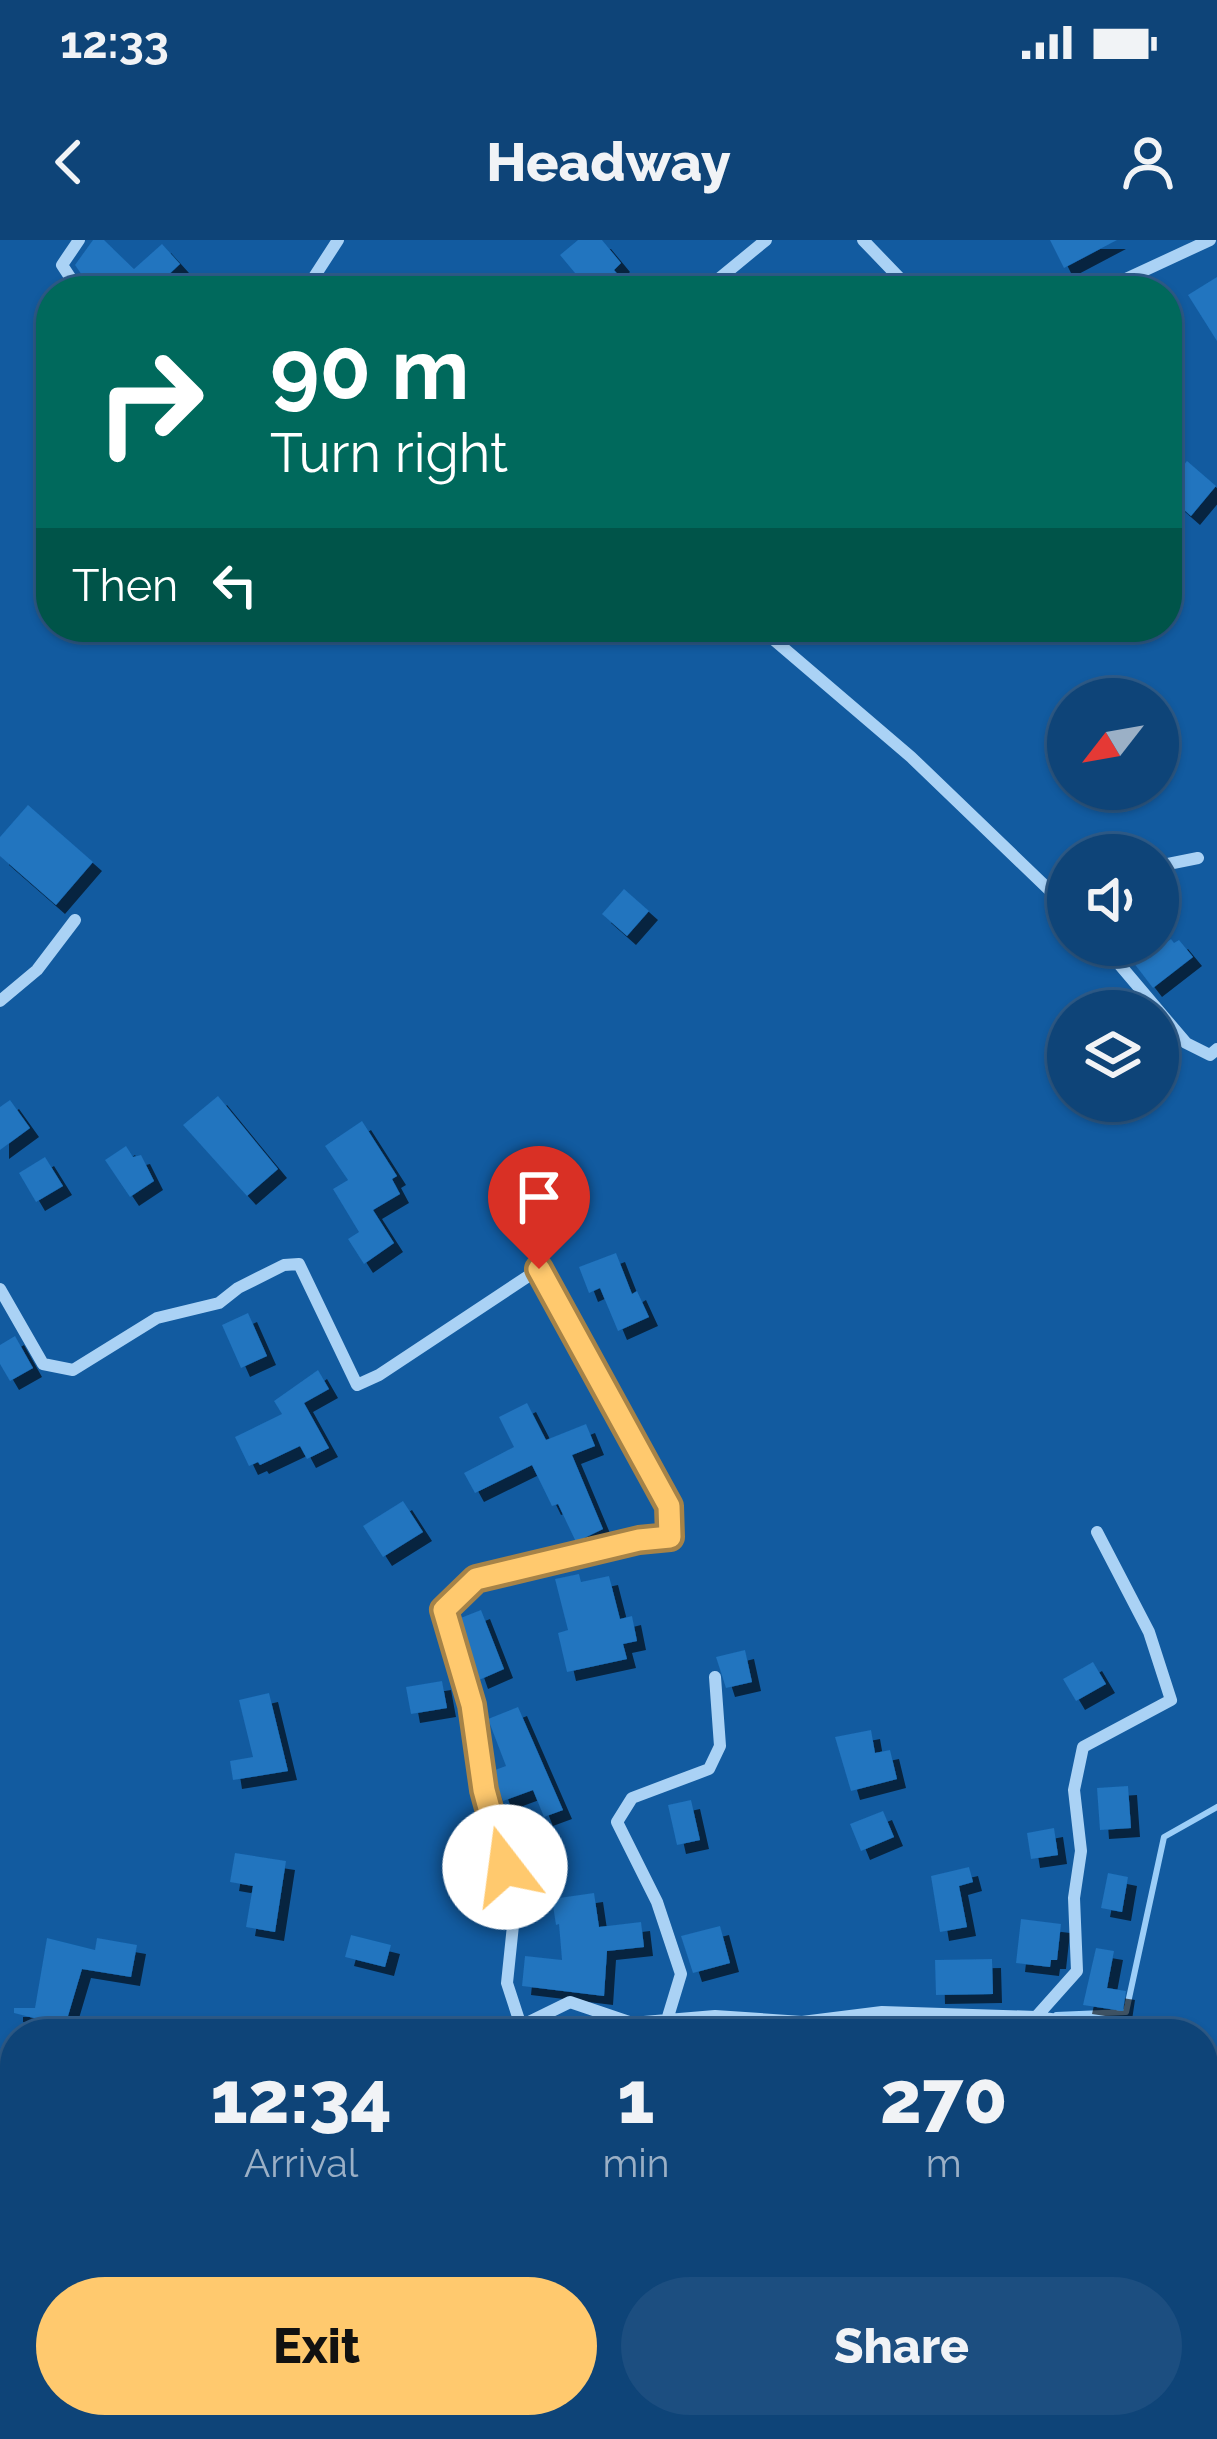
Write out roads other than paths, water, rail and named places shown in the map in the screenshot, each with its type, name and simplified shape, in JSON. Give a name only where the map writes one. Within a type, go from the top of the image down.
[{"type":"street","points":[[70,276],[62,265],[79,240]]},
{"type":"street","points":[[315,276],[338,240]]},
{"type":"street","points":[[722,276],[766,240]]},
{"type":"street","points":[[863,240],[897,276]]},
{"type":"street","points":[[1132,276],[1210,240]]},
{"type":"street","points":[[777,642],[911,757],[1047,888]]},
{"type":"street","points":[[1179,862],[1198,858]]},
{"type":"street","points":[[1,998],[37,970],[75,920]]},
{"type":"street","points":[[1121,966],[1186,1043],[1210,1055],[1217,1049]]},
{"type":"street","points":[[0,1289],[44,1364],[73,1370],[157,1318],[218,1304],[269,1273],[299,1264],[356,1385],[380,1375],[539,1269],[669,1506],[670,1537],[639,1540],[476,1579],[444,1610],[472,1705],[484,1790],[515,1906],[508,1983],[517,2019]]},
{"type":"street","points":[[1036,2017],[1077,1972],[1074,1898],[1081,1851],[1074,1790],[1083,1747],[1171,1700],[1149,1632],[1097,1532]]},
{"type":"street","points":[[667,2019],[681,1974],[657,1902],[617,1822],[632,1798],[709,1769],[720,1746],[716,1676]]},
{"type":"street","points":[[540,2019],[570,2002],[618,2019]]},
{"type":"street","points":[[826,2019],[883,2012],[1051,2019]]},
{"type":"street","points":[[683,2019],[750,2019]]},
{"type":"waterway","points":[[1054,2019],[1056,2015],[1126,2012],[1164,1837],[1217,1807]]}]
